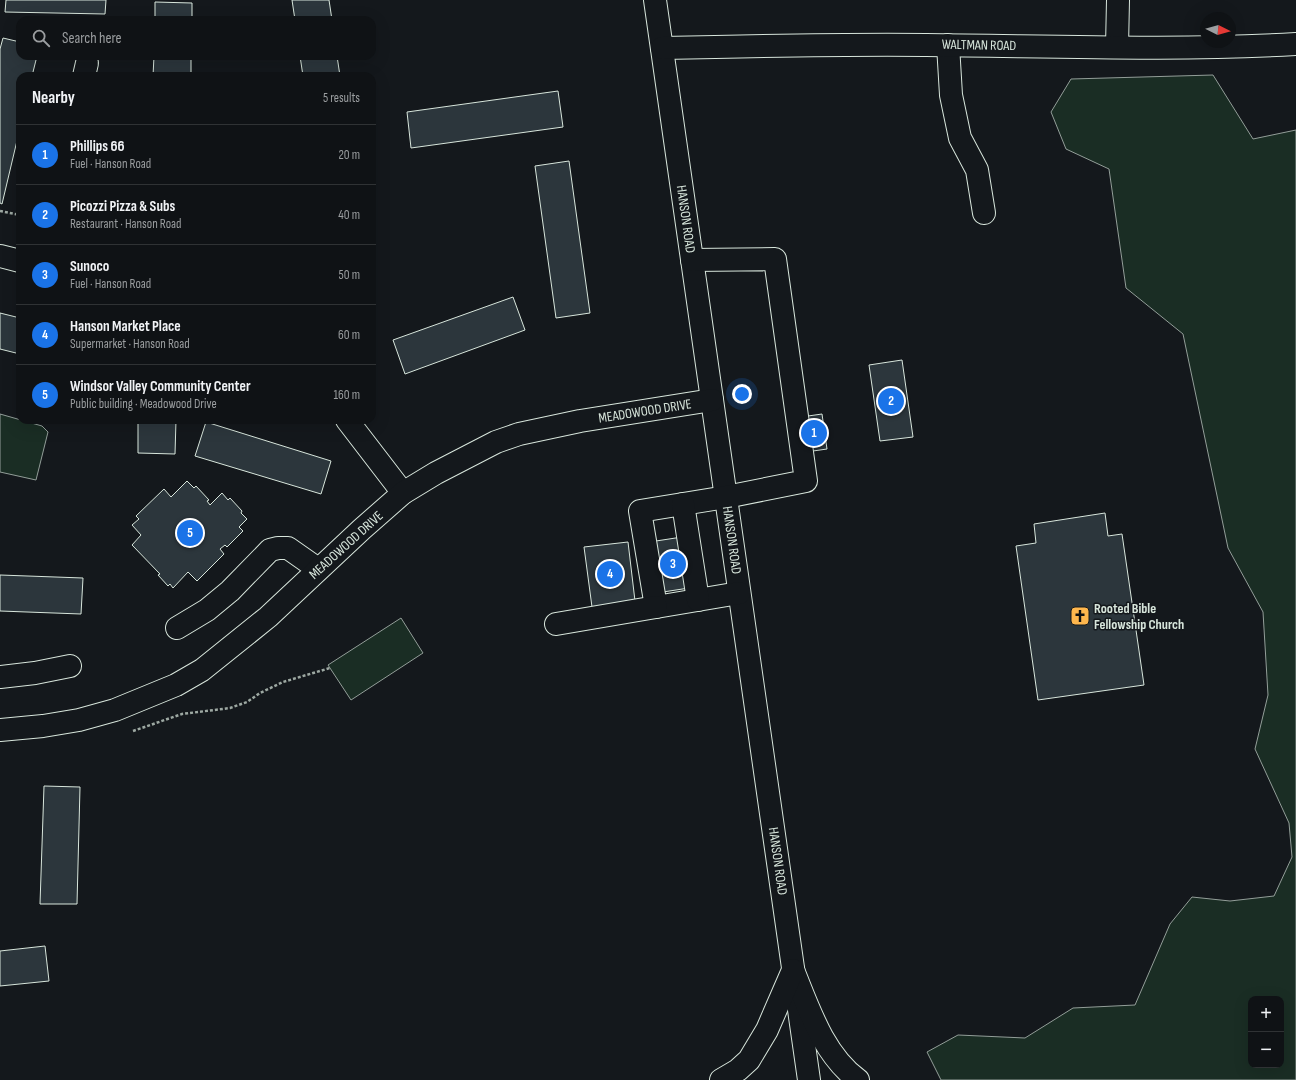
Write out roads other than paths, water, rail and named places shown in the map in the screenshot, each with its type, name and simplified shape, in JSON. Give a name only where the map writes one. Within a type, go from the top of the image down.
[{"type":"street","name":"HANSON ROAD","points":[[655,0],[809,1080]]},
{"type":"street","points":[[1117,47],[1118,0]]},
{"type":"street","name":"WALTMAN ROAD","points":[[662,48],[885,44],[1117,47],[1207,47],[1296,44]]},
{"type":"street","points":[[948,45],[951,95],[960,138],[977,170],[984,213]]},
{"type":"street","points":[[0,256],[16,260]]},
{"type":"street","points":[[656,607],[640,511],[726,497],[806,481],[775,259],[692,260]]},
{"type":"street","name":"MEADOWOOD DRIVE","points":[[0,730],[42,726],[79,720],[115,710],[176,685],[202,670],[229,650],[268,617],[318,569],[403,493],[436,473],[496,442],[519,434],[580,421],[712,400]]},
{"type":"street","points":[[350,424],[403,493]]},
{"type":"street","points":[[683,504],[698,600]]},
{"type":"street","points":[[177,628],[207,610],[224,596],[270,550],[288,548],[318,569]]},
{"type":"street","points":[[556,624],[739,593]]},
{"type":"street","points":[[0,677],[35,673],[70,666]]},
{"type":"street","points":[[721,1080],[738,1070],[749,1060],[770,1024],[793,970]]},
{"type":"street","points":[[793,970],[817,1028],[836,1058],[858,1080]]},
{"type":"place","name":"Picozzi Pizza & Subs","points":[[891,401]]},
{"type":"place","name":"Phillips 66","points":[[814,433]]},
{"type":"place","name":"Windsor Valley Community Center","points":[[190,533]]},
{"type":"place","name":"Sunoco","points":[[673,564]]},
{"type":"place","name":"Hanson Market Place","points":[[610,574]]},
{"type":"place","name":"Rooted Bible Fellowship Church","points":[[1080,616]]}]
